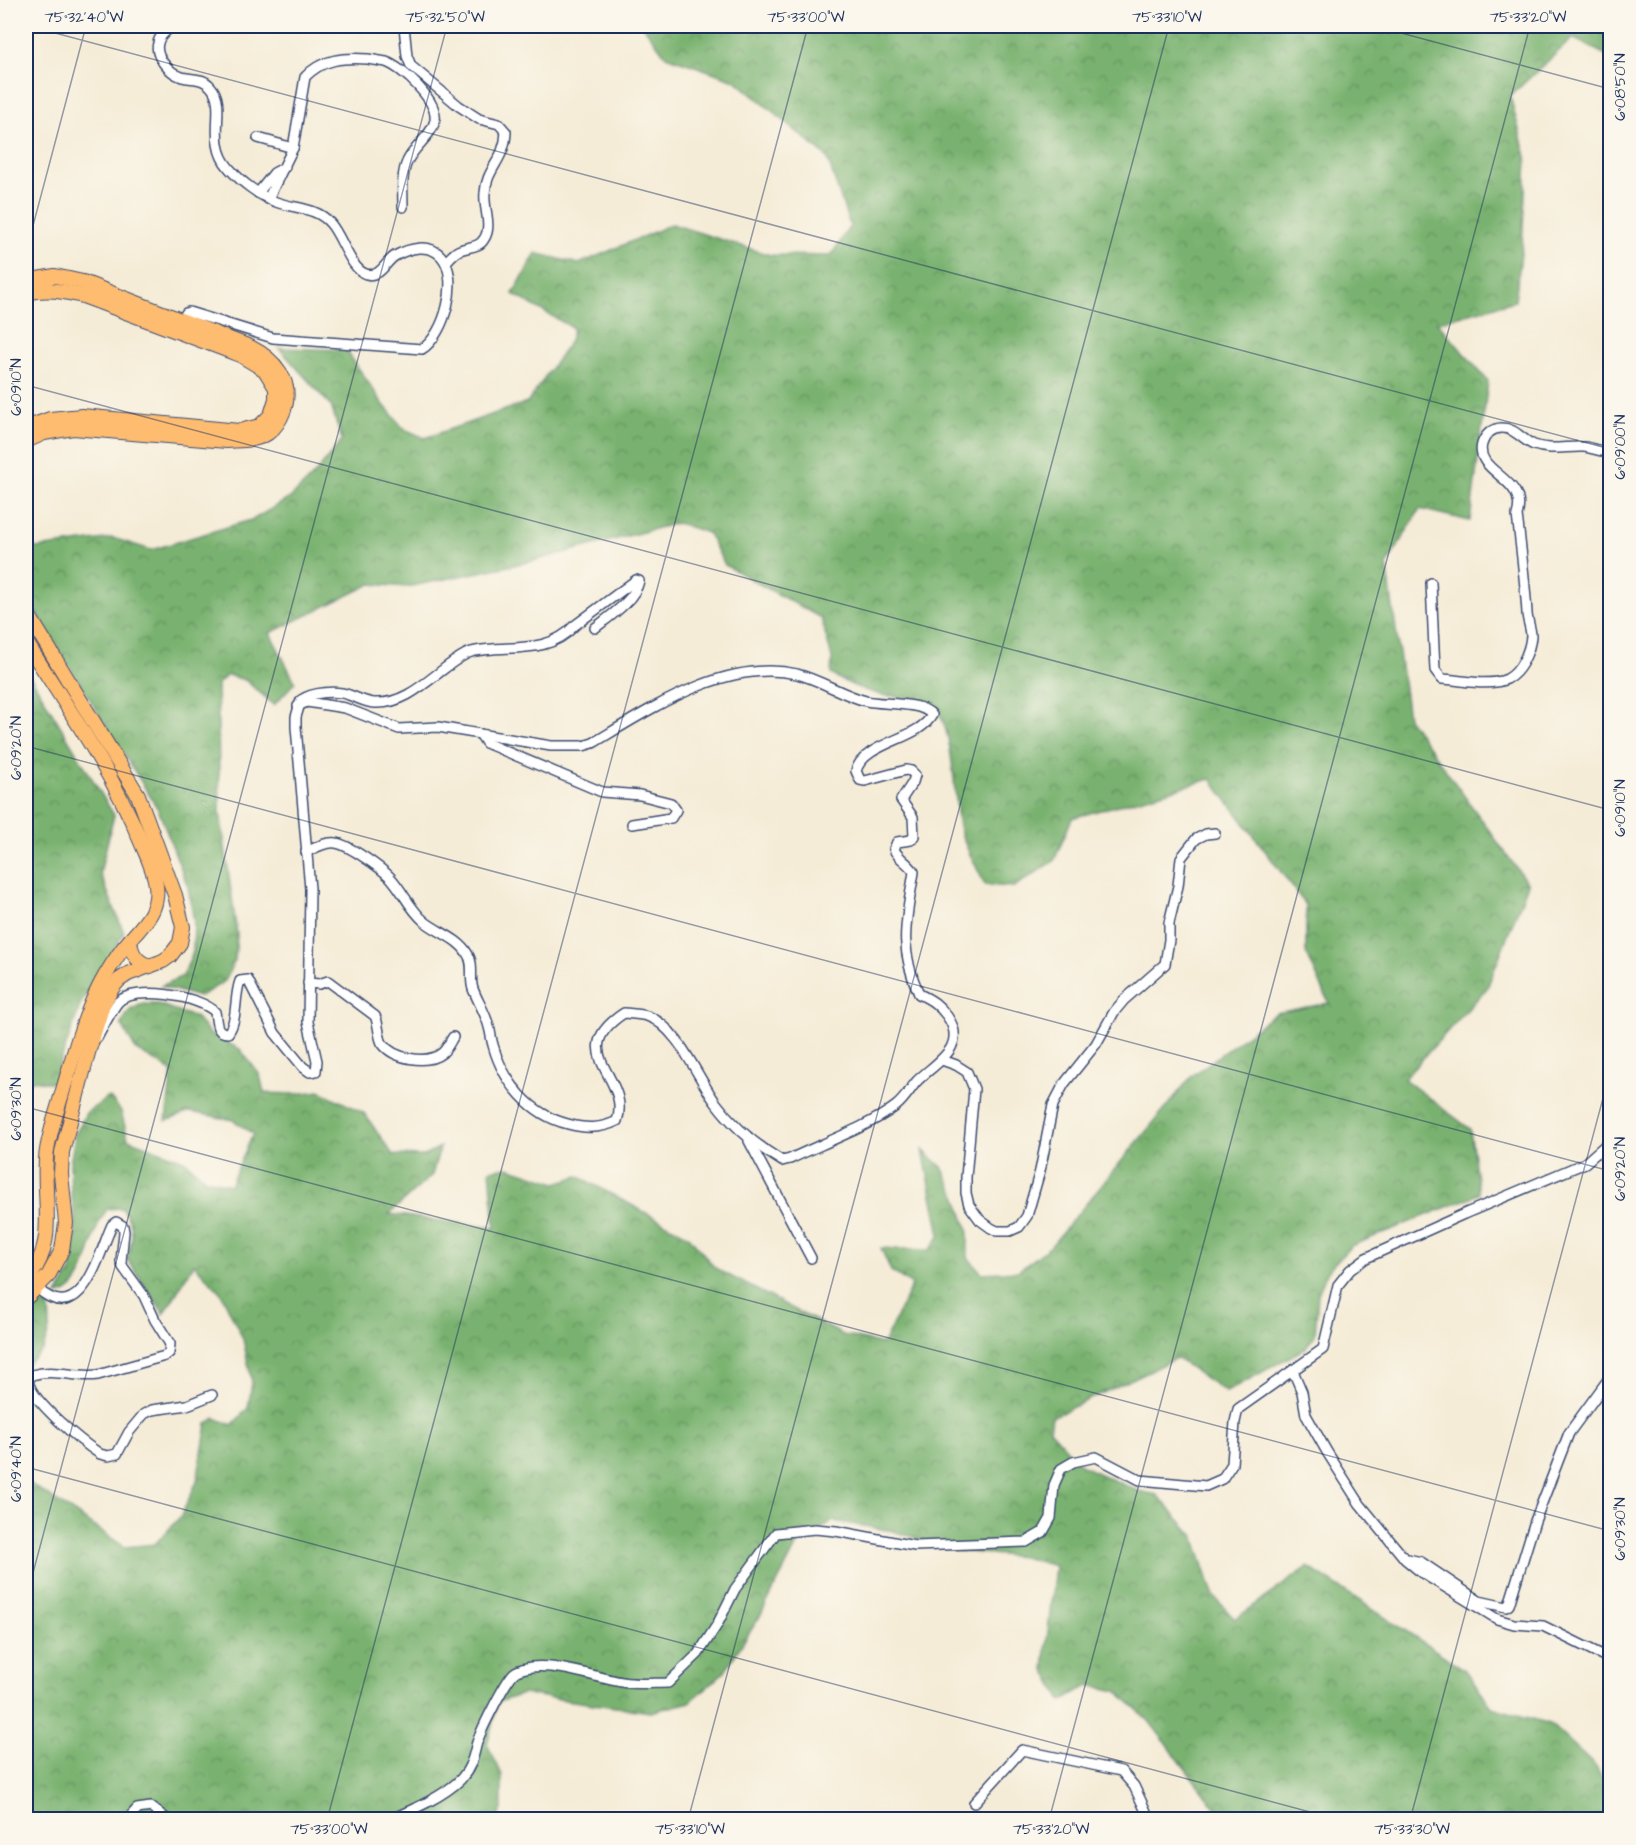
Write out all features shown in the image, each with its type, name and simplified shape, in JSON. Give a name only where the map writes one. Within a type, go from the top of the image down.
[{"type":"main road","points":[[26,281],[47,277],[68,278],[183,320],[262,353],[278,368],[286,384],[283,414],[268,432],[256,438],[227,441],[73,428],[44,433],[26,441]]},
{"type":"main road","points":[[26,293],[37,290],[60,290],[83,296],[240,355],[265,370],[276,388],[276,399],[271,415],[267,421],[252,429],[239,431],[82,416],[50,419],[26,428]]},
{"type":"main road","points":[[26,611],[138,795],[181,912],[182,934],[176,950],[164,961],[128,974],[113,987],[103,1004],[61,1160],[66,1223],[62,1250],[48,1276],[31,1284]]},
{"type":"main road","points":[[26,642],[111,776],[124,802],[156,882],[157,892],[153,910],[144,926],[130,940],[111,966],[97,991],[66,1078],[47,1148],[46,1234],[40,1261],[34,1271],[26,1298]]},
{"type":"main road","points":[[153,910],[167,907],[181,912]]},
{"type":"main road","points":[[130,940],[133,954],[140,962],[150,966]]},
{"type":"street","points":[[172,26],[165,30],[158,43],[162,61],[172,72],[183,77],[204,81],[213,88],[218,100],[216,143],[220,157],[230,170],[268,199],[317,213],[330,223],[357,269],[367,274],[376,274],[394,257],[410,250],[432,249],[446,262],[450,291],[447,305],[431,344],[422,349],[273,338],[189,312],[183,320]]},
{"type":"street","points":[[404,26],[407,56],[411,66],[479,119],[499,124],[506,132],[500,159],[491,172],[484,194],[488,231],[484,240],[475,247],[459,250],[446,262]]},
{"type":"street","points":[[268,199],[293,148],[305,77],[312,70],[328,62],[349,58],[370,59],[393,66],[414,82],[430,100],[435,113],[435,122],[431,129],[406,162],[403,207]]},
{"type":"street","points":[[258,138],[293,148]]},
{"type":"street","points":[[258,193],[274,173],[285,167]]},
{"type":"street","points":[[1431,583],[1435,670],[1442,679],[1484,682],[1505,680],[1513,675],[1528,650],[1531,632],[1527,620],[1527,596],[1517,515],[1520,506],[1519,497],[1482,458],[1480,453],[1484,438],[1488,433],[1502,428],[1509,429],[1533,444],[1551,449],[1584,447],[1611,452]]},
{"type":"street","points":[[88,1053],[117,1003],[136,993],[154,992],[206,1005],[215,1012],[216,1027],[219,1031],[228,1033],[232,1027],[240,981],[249,980],[275,1033],[303,1067],[313,1072],[316,1071],[317,1061],[308,1022],[310,889],[296,727],[298,706],[301,700],[316,693],[347,694],[374,704],[387,703],[423,686],[467,653],[533,647],[558,639],[636,579],[639,581],[638,587],[620,609],[595,628]]},
{"type":"street","points":[[298,706],[307,702],[345,708],[399,729],[438,727],[551,746],[584,746],[690,688],[730,677],[782,671],[800,675],[863,700],[908,705],[928,711],[932,715],[931,718],[867,756],[860,762],[856,771],[860,780],[865,781],[906,770],[912,771],[915,775],[914,782],[901,800],[913,817],[914,836],[910,840],[897,842],[894,849],[914,873],[905,946],[907,962],[919,994],[932,1000],[941,1008],[955,1029],[956,1036],[942,1060],[917,1082],[898,1105],[874,1119],[782,1161],[747,1136],[715,1102],[693,1063],[674,1037],[650,1017],[624,1013],[605,1027],[599,1038],[598,1046],[619,1101],[620,1111],[617,1121],[590,1129],[560,1122],[544,1115],[519,1095],[500,1064],[489,1027],[472,987],[468,954],[458,943],[425,922],[390,877],[345,846],[335,842],[322,844],[306,852]]},
{"type":"street","points":[[480,734],[486,743],[581,784],[602,792],[640,795],[671,803],[675,810],[671,818],[632,824]]},
{"type":"street","points":[[942,1060],[967,1072],[974,1089],[966,1177],[969,1205],[980,1220],[991,1228],[997,1231],[1010,1231],[1019,1227],[1027,1216],[1040,1171],[1053,1105],[1064,1084],[1096,1044],[1119,1006],[1165,964],[1169,923],[1178,886],[1181,858],[1196,840],[1206,834],[1215,833]]},
{"type":"street","points":[[308,983],[319,984],[328,981],[375,1016],[379,1023],[381,1040],[386,1048],[402,1058],[424,1059],[442,1053],[453,1037]]},
{"type":"street","points":[[747,1136],[811,1258]]},
{"type":"street","points":[[389,1820],[416,1808],[462,1778],[475,1757],[476,1746],[509,1679],[516,1671],[532,1667],[592,1675],[623,1683],[668,1683],[698,1654],[717,1625],[735,1589],[776,1533],[815,1529],[836,1530],[915,1546],[1026,1542],[1043,1532],[1051,1518],[1054,1485],[1061,1469],[1073,1462],[1096,1457],[1140,1480],[1206,1486],[1222,1479],[1232,1464],[1234,1422],[1238,1409],[1323,1349],[1338,1285],[1350,1270],[1366,1258],[1585,1163],[1611,1141]]},
{"type":"street","points":[[31,1284],[49,1296],[59,1299],[75,1296],[95,1267],[112,1225],[116,1222],[123,1226],[121,1261],[123,1267],[144,1296],[170,1344],[169,1353],[98,1375],[87,1376],[49,1371],[34,1374],[28,1381],[29,1386],[55,1417],[100,1454],[108,1456],[117,1454],[129,1432],[144,1414],[152,1410],[188,1405],[212,1395]]},
{"type":"street","points":[[1293,1371],[1302,1392],[1306,1415],[1326,1452],[1360,1504],[1405,1559],[1422,1573],[1497,1619],[1514,1624],[1543,1626],[1611,1659]]},
{"type":"street","points":[[1405,1559],[1421,1562],[1482,1602],[1506,1607],[1509,1605],[1535,1521],[1569,1433],[1611,1377]]},
{"type":"street","points":[[974,1803],[1022,1750],[1122,1771],[1134,1786],[1150,1820]]},
{"type":"street","points":[[127,1820],[137,1809],[151,1807],[168,1820]]},
{"type":"green space","points":[[643,26],[1610,26],[1610,57],[1573,38],[1510,96],[1527,160],[1522,246],[1515,301],[1437,322],[1488,381],[1470,521],[1420,509],[1387,564],[1408,718],[1528,884],[1487,988],[1404,1079],[1470,1129],[1479,1194],[1351,1246],[1328,1270],[1318,1294],[1315,1335],[1306,1348],[1226,1392],[1176,1358],[1052,1417],[1050,1430],[1082,1466],[1138,1491],[1157,1495],[1194,1536],[1214,1597],[1235,1619],[1308,1567],[1464,1669],[1492,1707],[1550,1724],[1595,1766],[1610,1792],[1610,1819],[1224,1819],[1149,1721],[1117,1691],[1088,1685],[1062,1701],[1044,1668],[1055,1566],[1023,1557],[958,1551],[893,1531],[833,1521],[798,1543],[760,1616],[724,1672],[690,1702],[651,1712],[523,1694],[498,1702],[487,1744],[502,1775],[502,1809],[498,1819],[26,1819],[26,1481],[125,1547],[155,1544],[181,1516],[197,1481],[207,1424],[215,1418],[232,1425],[248,1408],[252,1382],[243,1339],[221,1293],[194,1264],[164,1314],[127,1259],[132,1233],[130,1221],[122,1208],[107,1209],[98,1225],[80,1277],[74,1286],[57,1295],[71,1272],[76,1223],[71,1193],[70,1164],[75,1135],[86,1113],[109,1097],[121,1111],[128,1139],[184,1160],[206,1179],[230,1185],[253,1134],[233,1120],[190,1112],[166,1121],[172,1071],[136,1050],[121,1024],[130,1010],[142,1004],[158,1004],[196,1018],[210,1034],[240,1049],[260,1075],[264,1093],[295,1094],[320,1091],[364,1113],[393,1155],[424,1156],[440,1147],[432,1175],[389,1214],[495,1228],[490,1170],[508,1167],[556,1183],[578,1176],[689,1236],[715,1268],[843,1335],[883,1344],[912,1285],[891,1271],[881,1248],[930,1250],[940,1235],[923,1150],[942,1167],[956,1195],[968,1230],[968,1258],[982,1273],[1018,1271],[1051,1246],[1192,1076],[1276,1013],[1329,1003],[1306,952],[1306,905],[1211,779],[1072,818],[1054,861],[1014,887],[985,885],[959,826],[949,742],[939,712],[925,701],[881,695],[843,681],[831,674],[832,658],[821,618],[725,565],[708,533],[677,523],[533,561],[407,587],[371,584],[270,633],[295,682],[274,705],[245,680],[227,675],[217,685],[220,811],[237,935],[235,960],[225,981],[199,997],[161,986],[183,976],[193,952],[194,922],[188,887],[158,809],[26,596],[26,545],[37,548],[113,538],[151,550],[254,519],[290,498],[315,474],[342,440],[331,406],[279,348],[346,350],[383,404],[404,429],[425,438],[528,402],[570,341],[573,328],[513,294],[536,253],[579,264],[672,224],[770,255],[831,256],[850,226],[827,157],[735,80],[666,56]]},
{"type":"green space","points":[[26,669],[114,815],[100,873],[124,933],[81,1003],[53,1083],[33,1080],[26,1082]]},
{"type":"green space","points":[[33,1302],[49,1306],[50,1327],[43,1349],[26,1365],[26,1307]]}]
